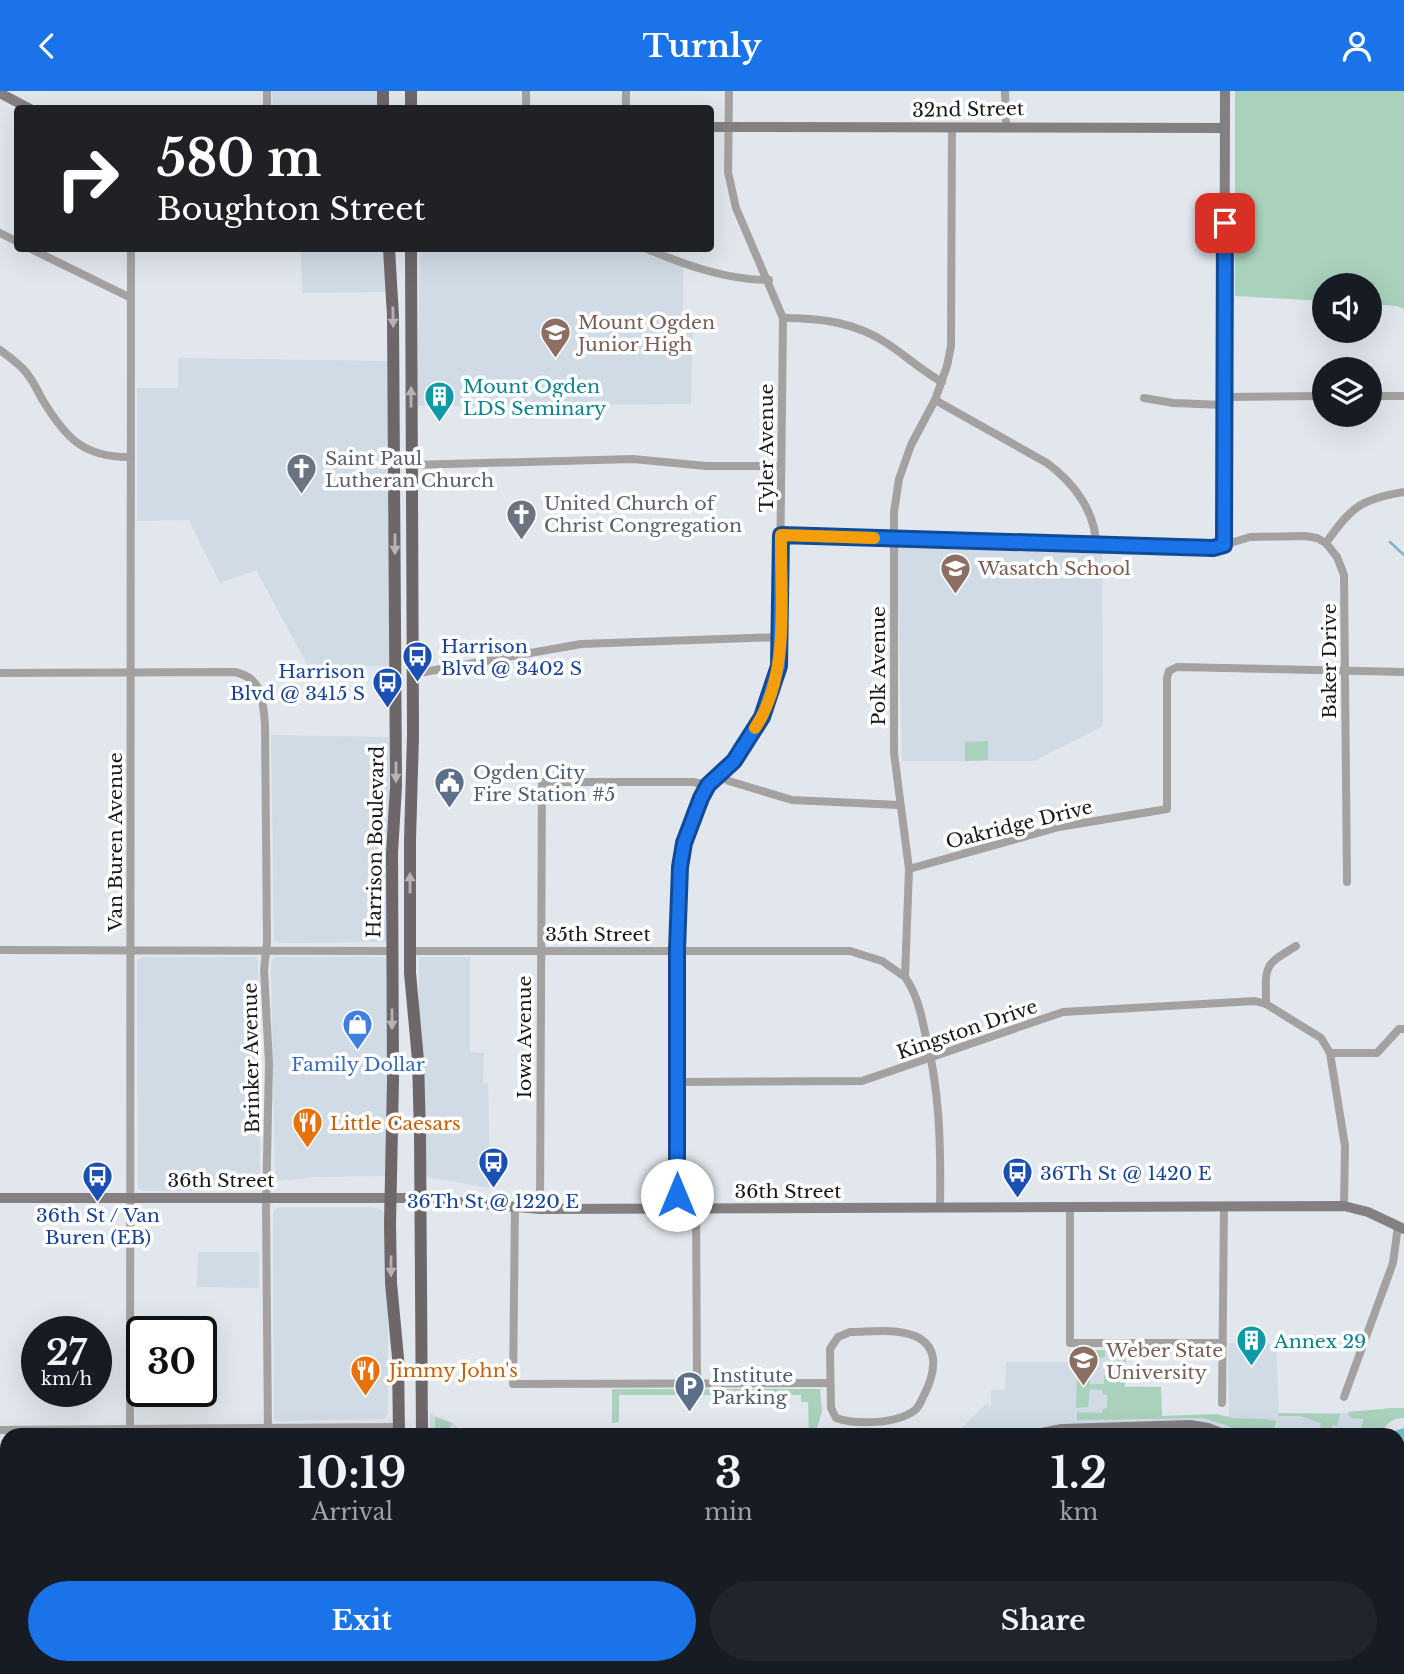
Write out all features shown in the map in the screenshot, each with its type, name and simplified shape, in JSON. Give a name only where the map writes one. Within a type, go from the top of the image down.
[{"type":"main road","name":"Harrison Boulevard","points":[[389,252],[393,306],[396,791],[392,837],[391,1283],[397,1344],[399,1428]]},
{"type":"main road","name":"Harrison Boulevard","points":[[411,252],[413,674],[410,951],[411,1002],[418,1060],[422,1428]]},
{"type":"street","name":"Tyler Avenue","points":[[677,1208],[677,950],[680,867],[684,843],[708,785],[734,761],[762,717],[779,666],[783,318],[736,208],[728,172],[729,91]]},
{"type":"street","points":[[1005,91],[1006,126]]},
{"type":"street","points":[[1224,545],[1225,91]]},
{"type":"street","points":[[0,93],[22,105]]},
{"type":"street","name":"32nd Street","points":[[714,127],[1225,128]]},
{"type":"street","name":"Polk Avenue","points":[[940,1207],[941,1127],[932,1058],[914,989],[905,977],[909,869],[894,753],[894,512],[899,479],[911,445],[935,400],[951,346],[952,128]]},
{"type":"street","points":[[37,252],[131,298]]},
{"type":"street","name":"Van Buren Avenue","points":[[130,1428],[131,252]]},
{"type":"street","points":[[654,252],[681,263],[748,280],[769,280]]},
{"type":"street","points":[[783,318],[833,320],[854,326],[887,343],[942,382]]},
{"type":"street","points":[[0,350],[26,371],[55,421],[72,440],[93,452],[131,457]]},
{"type":"street","points":[[1382,396],[1404,396]]},
{"type":"street","points":[[1144,398],[1173,403],[1312,397]]},
{"type":"street","points":[[935,400],[1062,474],[1075,487],[1096,528],[1096,546]]},
{"type":"street","points":[[411,465],[633,459],[706,466],[782,466]]},
{"type":"street","points":[[781,535],[1213,548],[1255,536],[1305,536],[1326,543],[1340,522],[1357,506],[1376,496],[1404,492]]},
{"type":"street","name":"Baker Drive","points":[[1326,543],[1337,557],[1344,575],[1347,882]]},
{"type":"street","points":[[413,674],[580,644],[780,637]]},
{"type":"street","name":"Oakridge Drive","points":[[909,869],[1059,827],[1167,809],[1167,678],[1170,671],[1177,667],[1344,672]]},
{"type":"street","name":"Brinker Avenue","points":[[130,673],[234,671],[251,677],[256,683],[264,708],[265,951],[269,1089],[268,1428]]},
{"type":"street","points":[[1344,672],[1404,672]]},
{"type":"street","points":[[0,673],[130,673]]},
{"type":"street","points":[[719,775],[729,781],[792,800],[899,805]]},
{"type":"street","name":"Iowa Avenue","points":[[540,1209],[542,782],[693,782],[708,785]]},
{"type":"street","points":[[1296,946],[1269,962],[1266,971],[1266,1004],[1321,1038],[1330,1053],[1345,1146],[1344,1206]]},
{"type":"street","points":[[0,950],[392,951]]},
{"type":"street","name":"35th Street","points":[[410,951],[850,951],[882,961],[905,977]]},
{"type":"street","name":"Kingston Drive","points":[[678,1082],[862,1081],[1063,1012],[1255,1002],[1266,1004]]},
{"type":"street","points":[[1330,1053],[1377,1053],[1402,1029]]},
{"type":"street","name":"36th Street","points":[[0,1198],[391,1198],[540,1209],[1344,1206],[1368,1212],[1401,1228]]},
{"type":"street","points":[[514,1206],[513,1384],[830,1383]]},
{"type":"street","points":[[1070,1207],[1070,1343],[1223,1343]]},
{"type":"street","points":[[1222,1403],[1224,1207]]},
{"type":"street","points":[[696,1208],[697,1383]]},
{"type":"street","points":[[1344,1397],[1393,1263],[1401,1228]]},
{"type":"street","points":[[850,1332],[901,1332],[918,1337],[931,1352],[934,1365],[931,1382],[917,1409],[895,1420],[846,1421],[836,1418],[831,1408],[830,1383],[830,1349],[838,1336],[850,1332]]},
{"type":"street","points":[[1105,1428],[1208,1428]]},
{"type":"shaded area","points":[[272,91],[389,91],[389,105],[273,105]]},
{"type":"shaded area","points":[[301,252],[389,252],[389,292],[302,293]]},
{"type":"shaded area","name":"Mount Ogden Junior High","points":[[420,252],[644,252],[683,266],[683,321],[693,321],[691,404],[417,406]]},
{"type":"shaded area","points":[[178,358],[389,361],[389,666],[308,666],[256,570],[220,583],[189,520],[137,521],[137,388],[178,388]]},
{"type":"shaded area","points":[[897,546],[1102,552],[1103,726],[1034,761],[902,761]]},
{"type":"shaded area","points":[[271,735],[389,737],[389,939],[386,942],[280,943],[274,940]]},
{"type":"shaded area","points":[[142,957],[255,957],[258,960],[260,1178],[257,1183],[194,1191],[142,1191],[138,1188],[137,961]]},
{"type":"shaded area","points":[[275,957],[383,957],[388,960],[384,1176],[317,1177],[279,1181],[275,1179],[271,962]]},
{"type":"shaded area","points":[[419,957],[470,957],[470,1052],[484,1053],[483,1083],[488,1083],[490,1188],[427,1177],[422,1171],[418,1080]]},
{"type":"shaded area","points":[[279,1207],[369,1207],[380,1209],[386,1215],[388,1413],[384,1419],[274,1419],[273,1214]]},
{"type":"shaded area","points":[[198,1252],[259,1252],[259,1288],[197,1287]]},
{"type":"shaded area","name":"Weber State University","points":[[1228,1343],[1276,1344],[1279,1413],[1370,1413],[1365,1428],[962,1428],[987,1403],[991,1407],[991,1390],[1005,1390],[1006,1362],[1076,1362],[1078,1351],[1125,1350],[1125,1386],[1161,1387],[1162,1416],[1229,1416]]},
{"type":"shaded area","points":[[430,1413],[458,1428],[430,1428]]},
{"type":"green space","points":[[1235,91],[1404,91],[1404,309],[1382,305],[1382,273],[1312,273],[1312,300],[1235,296]]},
{"type":"green space","points":[[988,741],[988,760],[965,761],[965,742]]},
{"type":"green space","points":[[1080,1350],[1105,1350],[1105,1357],[1089,1360],[1088,1369],[1077,1369],[1076,1353]]},
{"type":"green space","points":[[1115,1350],[1126,1350],[1125,1387],[1161,1387],[1162,1416],[1216,1414],[1232,1418],[1266,1419],[1276,1421],[1274,1428],[1231,1428],[1204,1418],[1077,1420],[1077,1412],[1102,1413],[1103,1409],[1107,1408],[1107,1395],[1103,1394],[1102,1390],[1090,1389],[1088,1407],[1076,1408],[1077,1371],[1090,1370],[1090,1384],[1104,1384],[1104,1375],[1107,1375],[1107,1372],[1112,1374],[1113,1361],[1118,1361]]},
{"type":"green space","points":[[612,1389],[695,1389],[695,1395],[619,1395],[619,1422],[612,1423]]},
{"type":"green space","points":[[698,1389],[820,1389],[822,1411],[817,1428],[809,1428],[808,1402],[801,1402],[801,1395],[698,1395]]},
{"type":"green space","points":[[1404,1408],[1404,1418],[1389,1422],[1384,1428],[1361,1428],[1364,1419],[1350,1418],[1348,1412]]},
{"type":"green space","points":[[1279,1413],[1340,1414],[1337,1426],[1333,1425],[1332,1428],[1320,1428],[1321,1423],[1300,1416],[1278,1416]]},
{"type":"green space","points":[[435,1417],[452,1423],[450,1428],[435,1428]]},
{"type":"waterway","points":[[1390,542],[1404,555]]},
{"type":"slow traffic","points":[[755,728],[762,717],[779,666],[781,535],[874,538]]},
{"type":"place","name":"Mount Ogden Junior High","points":[[555,360]]},
{"type":"place","name":"Mount Ogden LDS Seminary","points":[[440,424]]},
{"type":"place","name":"Saint Paul Lutheran Church","points":[[302,496]]},
{"type":"place","name":"United Church of Christ Congregation","points":[[521,541]]},
{"type":"place","name":"Wasatch School","points":[[955,595]]},
{"type":"place","name":"Harrison Blvd @ 3402 S","points":[[418,684]]},
{"type":"place","name":"Harrison Blvd @ 3415 S","points":[[388,709]]},
{"type":"place","name":"Ogden City Fire Station #5","points":[[450,810]]},
{"type":"place","name":"Family Dollar","points":[[358,1052]]},
{"type":"place","name":"Little Caesars","points":[[307,1150]]},
{"type":"place","name":"36Th St @ 1220 E","points":[[493,1189]]},
{"type":"place","name":"36Th St @ 1420 E","points":[[1017,1200]]},
{"type":"place","name":"36th St / Van Buren (EB)","points":[[98,1203]]},
{"type":"place","name":"Annex 29","points":[[1251,1368]]},
{"type":"place","name":"Weber State University","points":[[1083,1388]]},
{"type":"place","name":"Jimmy John's","points":[[366,1397]]},
{"type":"place","name":"Institute Parking","points":[[689,1413]]},
{"type":"route","points":[[677,1195],[677,950],[680,867],[684,843],[701,798],[708,785],[734,761],[762,717],[779,666],[781,535],[1096,546],[1213,548],[1224,545],[1225,223]]}]
